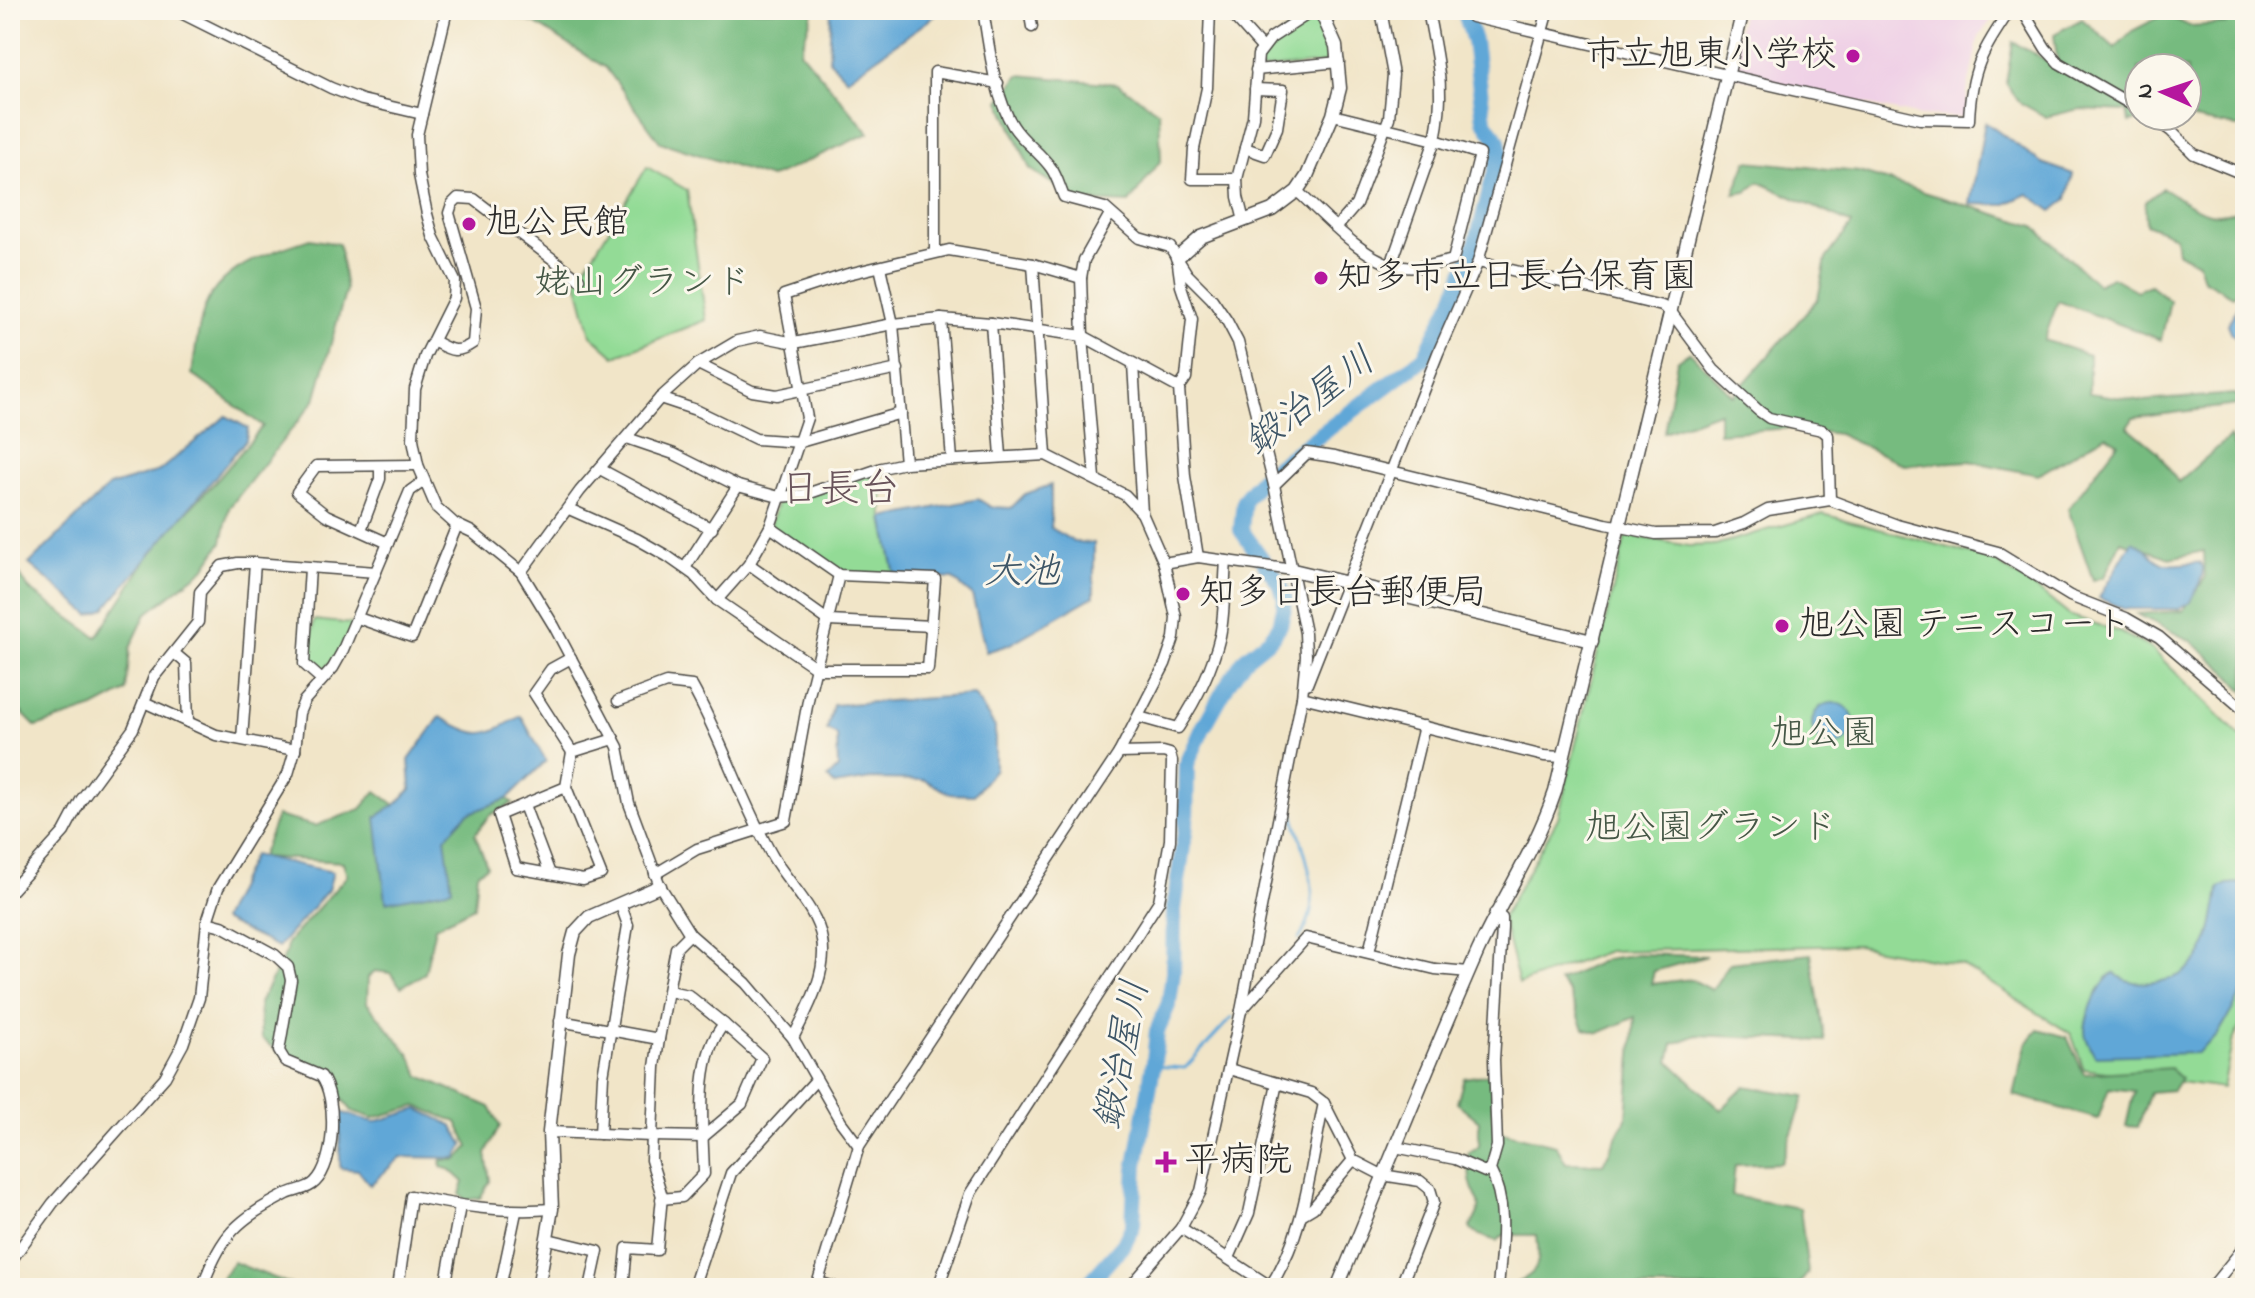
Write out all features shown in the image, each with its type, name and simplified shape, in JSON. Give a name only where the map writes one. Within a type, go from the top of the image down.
[{"type":"street","points":[[175,10],[331,88],[362,100],[422,114]]},
{"type":"street","points":[[447,10],[417,135],[419,175],[433,236],[455,281],[454,298],[425,356],[415,389],[413,439],[418,465],[436,507],[521,572],[618,747],[629,803],[657,880],[690,934],[746,983],[793,1038],[859,1146]]},
{"type":"street","points":[[983,10],[998,83],[1012,126],[1052,168],[1064,197],[1105,208],[1139,238],[1170,247],[1187,274],[1212,299],[1238,342],[1274,485],[1305,633],[1302,697],[1241,1011],[1201,1191],[1181,1228],[1129,1288]]},
{"type":"street","points":[[1029,10],[1032,27]]},
{"type":"street","points":[[1210,10],[1207,88],[1194,149],[1192,179],[1237,179]]},
{"type":"street","points":[[1228,10],[1262,48]]},
{"type":"street","points":[[1244,221],[1237,179],[1253,117],[1256,70],[1262,48],[1271,38],[1314,10]]},
{"type":"street","points":[[1177,258],[1201,237],[1272,210],[1297,191],[1307,176],[1333,115],[1340,88],[1336,46],[1323,14],[1342,10]]},
{"type":"street","points":[[1337,227],[1356,205],[1389,118],[1393,75],[1381,10]]},
{"type":"street","points":[[1391,265],[1435,140],[1441,90],[1437,46],[1428,10]]},
{"type":"street","points":[[1302,697],[1438,353],[1478,262],[1548,10]]},
{"type":"street","points":[[1337,1288],[1382,1175],[1495,913],[1509,893],[1544,823],[1564,757],[1743,10]]},
{"type":"street","points":[[1472,17],[1920,119],[1969,120],[1974,71],[1982,51],[2010,10]]},
{"type":"street","points":[[2022,10],[2046,49],[2059,63],[2123,100]]},
{"type":"street","points":[[1256,70],[1339,62]]},
{"type":"street","points":[[935,251],[935,72],[998,83]]},
{"type":"street","points":[[1245,148],[1265,155],[1277,128],[1283,90],[1255,89]]},
{"type":"street","points":[[1297,191],[1364,251],[1391,265],[1423,267],[1453,260],[1480,154],[1333,115]]},
{"type":"street","points":[[2172,132],[2194,154],[2245,175]]},
{"type":"street","points":[[433,341],[450,350],[462,350],[473,343],[476,308],[449,213],[458,198],[465,196],[474,199],[579,279]]},
{"type":"street","points":[[1095,478],[1081,278],[1084,260],[1110,214]]},
{"type":"street","points":[[717,600],[749,564],[770,527],[807,418],[784,295],[848,274],[949,250],[1033,264],[1081,278]]},
{"type":"street","points":[[1177,258],[1181,286],[1192,319],[1186,378],[1179,388],[1185,476],[1198,557]]},
{"type":"street","points":[[1478,262],[1662,306],[1671,312],[1714,370],[1759,411],[1769,418],[1822,430],[1828,435],[1830,500]]},
{"type":"street","points":[[1033,264],[1046,455]]},
{"type":"street","points":[[880,267],[893,324],[905,463]]},
{"type":"street","points":[[521,572],[600,469],[660,398],[698,364],[737,341],[760,336],[794,343],[893,324],[941,319],[991,323],[1083,336],[1179,388]]},
{"type":"street","points":[[941,319],[952,460]]},
{"type":"street","points":[[991,323],[1001,456]]},
{"type":"street","points":[[698,364],[752,391],[777,395],[898,369]]},
{"type":"street","points":[[1133,364],[1142,513]]},
{"type":"street","points":[[660,398],[696,410],[756,439],[800,442],[901,413]]},
{"type":"street","points":[[627,438],[674,454],[738,486],[779,497],[804,495],[905,463],[1046,455],[1125,495],[1142,513],[1164,563],[1176,617],[1174,638],[1165,664],[1119,753],[859,1146],[817,1285],[838,1288]]},
{"type":"street","points":[[1274,485],[1307,453],[1656,534],[1715,533],[1768,510],[1830,500],[1897,525],[1998,552],[2070,596],[2126,618],[2159,637],[2245,711]]},
{"type":"street","points":[[388,543],[326,515],[297,492],[316,466],[418,465]]},
{"type":"street","points":[[361,530],[380,479],[380,466]]},
{"type":"street","points":[[600,469],[712,529]]},
{"type":"street","points":[[10,1262],[53,1203],[146,1101],[174,1062],[192,1023],[199,998],[207,922],[218,888],[288,774],[304,701],[337,661],[410,491],[424,481]]},
{"type":"street","points":[[685,568],[738,486]]},
{"type":"street","points":[[569,509],[637,539],[685,568],[717,600],[818,669],[928,669],[935,579],[839,575],[770,527]]},
{"type":"street","points":[[358,618],[412,637],[457,525]]},
{"type":"street","points":[[1164,563],[1198,557],[1277,567],[1592,641]]},
{"type":"street","points":[[1139,717],[1178,728],[1195,702],[1207,679],[1220,634],[1226,561]]},
{"type":"street","points":[[10,892],[64,832],[81,800],[133,729],[154,677],[198,622],[200,592],[222,566],[255,563],[376,572]]},
{"type":"street","points":[[242,739],[255,563]]},
{"type":"street","points":[[749,564],[829,621],[932,626]]},
{"type":"street","points":[[310,568],[304,664],[322,680]]},
{"type":"street","points":[[538,1288],[552,1209],[549,1132],[560,1021],[575,932],[589,917],[620,903],[657,880],[697,849],[786,821],[809,695],[818,669],[839,575]]},
{"type":"street","points":[[174,653],[186,663],[188,722]]},
{"type":"street","points":[[566,787],[499,815],[516,868],[583,880],[601,874],[566,787],[572,752],[534,693],[551,669],[571,658]]},
{"type":"street","points":[[618,701],[666,683],[692,686],[713,723],[758,829],[773,858],[810,912],[822,940],[821,969],[806,1013],[793,1038]]},
{"type":"street","points":[[1302,697],[1544,756],[1564,757]]},
{"type":"street","points":[[144,702],[216,735],[295,750]]},
{"type":"street","points":[[1369,952],[1424,726]]},
{"type":"street","points":[[572,752],[614,739]]},
{"type":"street","points":[[938,1288],[970,1194],[1159,901],[1170,840],[1172,761],[1170,754],[1163,752],[1119,753]]},
{"type":"street","points":[[524,805],[550,874]]},
{"type":"street","points":[[600,1134],[603,1076],[628,925],[620,903]]},
{"type":"street","points":[[1495,913],[1502,918],[1502,928],[1494,1060],[1497,1146],[1490,1170],[1499,1189],[1502,1215],[1498,1288]]},
{"type":"street","points":[[202,1288],[217,1251],[237,1225],[254,1211],[316,1182],[329,1158],[331,1096],[321,1076],[285,1061],[279,1051],[291,980],[288,967],[275,955],[222,926],[207,922]]},
{"type":"street","points":[[623,1288],[627,1248],[657,1250],[661,1199],[651,1160],[655,1067],[676,948],[690,934]]},
{"type":"street","points":[[1241,1011],[1306,938],[1435,969],[1469,972]]},
{"type":"street","points":[[549,1132],[703,1137],[742,1104],[762,1058],[688,995],[669,991]]},
{"type":"street","points":[[560,1021],[659,1039]]},
{"type":"street","points":[[661,1199],[682,1197],[704,1174],[704,1079],[714,1036],[724,1024]]},
{"type":"street","points":[[1229,1069],[1311,1093],[1324,1103],[1353,1160],[1382,1175],[1420,1181],[1430,1189],[1434,1202],[1402,1287]]},
{"type":"street","points":[[693,1288],[731,1173],[816,1080]]},
{"type":"street","points":[[1229,1258],[1249,1213],[1277,1083]]},
{"type":"street","points":[[1181,1228],[1271,1287],[1282,1269],[1303,1214],[1324,1103]]},
{"type":"street","points":[[1395,1147],[1455,1159],[1485,1172],[1490,1170]]},
{"type":"street","points":[[1303,1214],[1313,1208],[1353,1160]]},
{"type":"street","points":[[398,1288],[411,1196],[460,1206],[516,1212],[552,1209]]},
{"type":"street","points":[[445,1288],[460,1206]]},
{"type":"street","points":[[500,1288],[516,1212]]},
{"type":"street","points":[[548,1239],[598,1251],[590,1288]]},
{"type":"street","points":[[2211,1288],[2245,1246]]},
{"type":"shaded area","name":"市立旭東小学校","points":[[1743,10],[1999,10],[1979,36],[1967,91],[1966,115],[1962,117],[1921,116],[1727,75]]},
{"type":"green space","points":[[484,10],[814,10],[800,51],[869,133],[770,178],[660,142],[606,68],[534,23]]},
{"type":"green space","points":[[2234,10],[2245,10],[2245,126],[2203,121],[2203,52],[2123,52],[2123,111],[2079,109],[2046,117],[2019,102],[2006,83],[2013,42],[2058,67],[2054,34],[2082,19],[2115,48],[2132,31],[2165,14],[2189,26],[2226,24]]},
{"type":"green space","points":[[1308,13],[1318,17],[1339,62],[1256,70],[1258,55]]},
{"type":"green space","points":[[1019,75],[1118,84],[1159,112],[1161,160],[1129,203],[1079,201],[1030,169],[1000,101]]},
{"type":"green space","points":[[1747,161],[1859,172],[2034,226],[2097,284],[2112,277],[2137,291],[2150,285],[2170,301],[2161,340],[2058,301],[2044,340],[2089,355],[2089,393],[2143,401],[2235,394],[2245,404],[2133,418],[2128,427],[2157,451],[2178,482],[2230,437],[2245,471],[2245,692],[2191,641],[2137,614],[2183,611],[2205,578],[2204,551],[2170,558],[2121,541],[2104,577],[2093,580],[2068,509],[2118,443],[2106,435],[2038,475],[1970,461],[1905,465],[1838,434],[1791,428],[1719,433],[1719,412],[1664,432],[1677,361],[1690,352],[1733,396],[1818,299],[1826,259],[1852,224],[1759,182],[1746,192],[1734,194]]},
{"type":"green space","name":"姥山グランド","points":[[647,167],[687,190],[706,320],[615,356],[591,335],[577,281]]},
{"type":"green space","points":[[2163,188],[2191,206],[2209,213],[2245,211],[2245,283],[2233,296],[2203,279],[2198,263],[2177,252],[2175,236],[2146,224],[2145,202]]},
{"type":"green space","points":[[310,239],[339,244],[346,290],[315,400],[229,508],[222,542],[204,569],[146,614],[130,648],[126,691],[94,708],[36,727],[10,701],[10,560],[30,590],[97,637],[158,542],[263,426],[192,374],[199,328],[209,297],[219,284],[247,264]]},
{"type":"green space","points":[[882,468],[883,518],[895,575],[839,575],[770,527],[779,497],[804,495]]},
{"type":"green space","name":"旭公園","points":[[1823,514],[1991,559],[2037,589],[2069,615],[2120,632],[2152,649],[2245,741],[2245,1015],[2232,1043],[2223,1088],[2084,1069],[2071,1034],[1962,965],[1857,945],[1608,951],[1519,984],[1502,918],[1558,818],[1626,535],[1689,546],[1715,545]]},
{"type":"green space","points":[[314,620],[353,624],[335,659],[323,670],[308,658]]},
{"type":"green space","points":[[376,791],[395,805],[376,817],[445,838],[467,814],[507,799],[513,803],[490,815],[475,834],[487,866],[477,873],[474,907],[435,927],[425,973],[401,987],[390,973],[375,971],[368,977],[367,1003],[410,1055],[420,1076],[490,1107],[500,1126],[486,1153],[490,1181],[480,1198],[466,1200],[460,1194],[464,1182],[451,1170],[441,1167],[441,1160],[457,1160],[469,1147],[457,1122],[417,1106],[373,1118],[352,1111],[322,1074],[287,1059],[261,1038],[259,1003],[286,953],[287,943],[347,876],[343,862],[261,857],[277,816],[315,826],[361,809]]},
{"type":"green space","points":[[1637,954],[1707,956],[1654,971],[1651,984],[1691,979],[1712,990],[1730,963],[1811,954],[1825,1041],[1697,1035],[1673,1044],[1669,1061],[1721,1110],[1745,1086],[1805,1096],[1781,1163],[1735,1165],[1732,1196],[1800,1208],[1808,1273],[1796,1288],[1507,1288],[1535,1269],[1537,1235],[1504,1235],[1497,1241],[1479,1235],[1470,1228],[1479,1202],[1472,1189],[1468,1153],[1479,1146],[1479,1121],[1457,1103],[1464,1078],[1491,1074],[1494,1130],[1556,1145],[1566,1163],[1603,1164],[1627,1117],[1635,1017],[1599,1033],[1584,1029],[1569,993],[1559,981],[1606,959]]},
{"type":"green space","points":[[2038,1029],[2067,1037],[2084,1074],[2170,1068],[2181,1078],[2173,1090],[2150,1092],[2138,1127],[2126,1126],[2134,1091],[2109,1088],[2098,1119],[2014,1095],[2026,1045]]},
{"type":"green space","points":[[233,1262],[300,1288],[215,1288]]},
{"type":"water","points":[[831,10],[943,10],[847,79],[829,60]]},
{"type":"water","points":[[1985,122],[2042,163],[2073,174],[2067,199],[2052,211],[2028,194],[2004,205],[1970,204]]},
{"type":"water","points":[[2245,293],[2245,343],[2232,334],[2228,324]]},
{"type":"water","points":[[226,416],[248,428],[246,440],[105,609],[90,615],[29,564],[109,486],[159,471]]},
{"type":"water","name":"大池","points":[[1051,485],[1051,528],[1074,542],[1094,543],[1094,596],[1008,645],[986,652],[972,595],[953,579],[895,575],[883,518],[978,499],[991,507],[1011,508],[1025,494]]},
{"type":"water","points":[[2132,541],[2165,564],[2200,563],[2203,567],[2202,577],[2191,602],[2179,609],[2124,609],[2099,598]]},
{"type":"water","points":[[974,695],[995,727],[995,769],[974,795],[950,794],[925,780],[871,779],[834,785],[828,778],[838,768],[837,735],[827,730],[833,705]]},
{"type":"water","points":[[1833,703],[1848,709],[1854,724],[1848,739],[1833,745],[1818,739],[1812,724],[1818,709]]},
{"type":"water","points":[[521,716],[546,761],[507,799],[467,814],[445,838],[452,889],[386,902],[376,817],[395,805],[411,789],[409,760],[440,717],[464,729],[481,733],[497,729]]},
{"type":"water","points":[[253,855],[333,872],[328,890],[278,947],[222,920]]},
{"type":"water","points":[[2238,883],[2245,886],[2245,988],[2217,1036],[2197,1053],[2095,1056],[2085,1031],[2091,1007],[2104,983],[2114,973],[2128,981],[2144,983],[2172,978],[2186,971],[2204,950],[2219,889]]},
{"type":"water","points":[[418,1109],[452,1125],[464,1145],[456,1158],[401,1157],[370,1185],[358,1170],[340,1168],[340,1112],[374,1122]]},
{"type":"waterway","name":"鍛治屋川","points":[[1085,1288],[1124,1244],[1133,1225],[1136,1165],[1157,1031],[1169,1003],[1173,973],[1174,909],[1186,825],[1187,764],[1227,685],[1245,659],[1271,638],[1280,625],[1284,608],[1285,599],[1280,584],[1241,530],[1244,500],[1263,477],[1424,358],[1455,296],[1477,240],[1500,153],[1498,141],[1484,120],[1474,41],[1464,10]]},
{"type":"waterway","points":[[1290,801],[1310,871],[1312,889],[1308,923],[1299,939]]},
{"type":"waterway","points":[[1153,1066],[1185,1068],[1232,1017]]},
{"type":"place","name":"市立旭東小学校","points":[[1853,56]]},
{"type":"place","name":"旭公民館","points":[[469,224]]},
{"type":"place","name":"知多市立日長台保育園","points":[[1321,278]]},
{"type":"place","name":"知多日長台郵便局","points":[[1183,594]]},
{"type":"place","name":"旭公園 テニスコート","points":[[1782,626]]},
{"type":"place","name":"平病院","points":[[1166,1162]]},
{"type":"district","name":"日長台","points":[[840,491]]},
{"type":"park label","name":"旭公園グランド","points":[[1711,829]]}]
